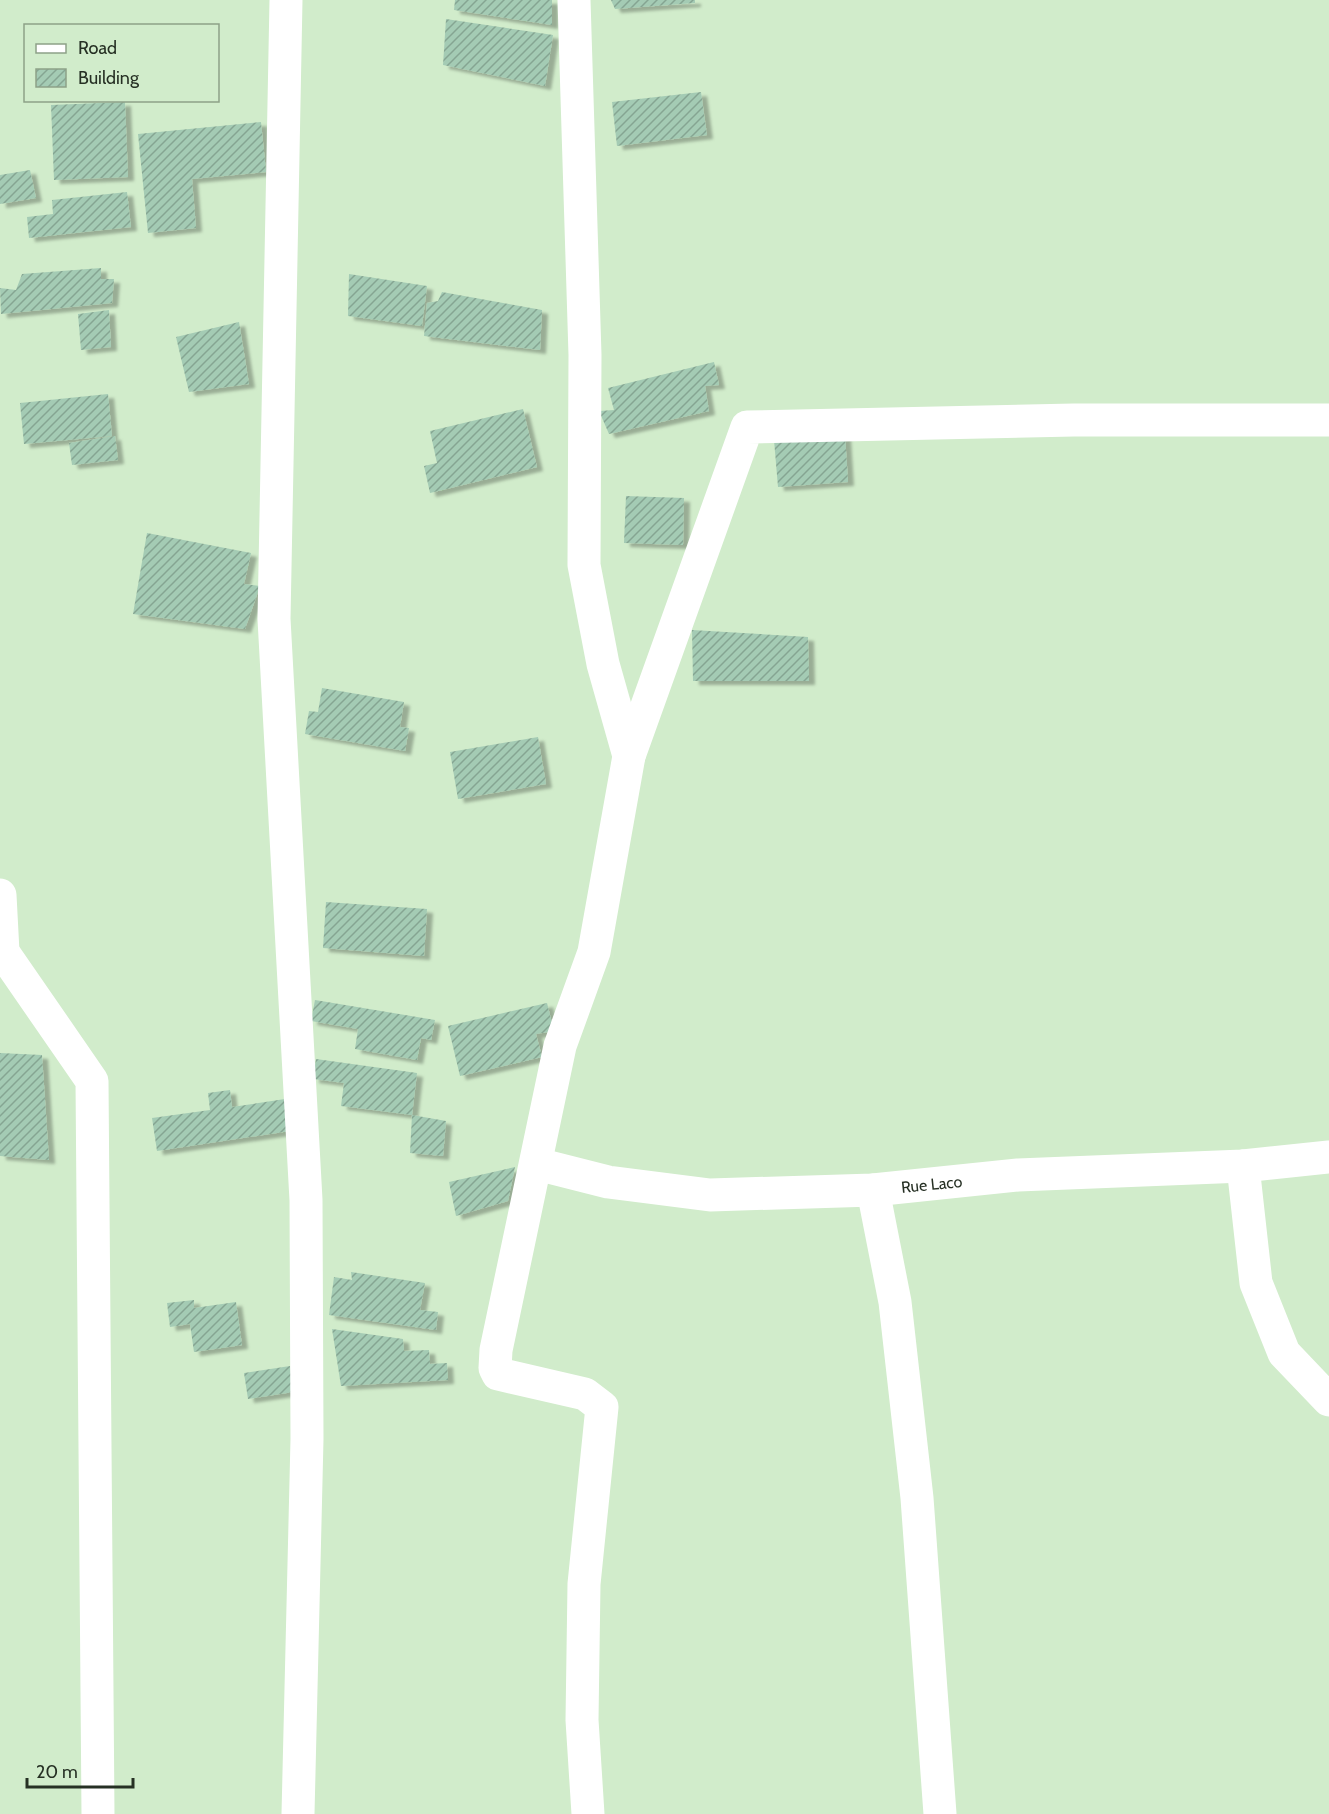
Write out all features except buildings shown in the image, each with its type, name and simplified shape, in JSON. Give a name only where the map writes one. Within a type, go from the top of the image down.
[{"type":"street","points":[[286,0],[274,619],[306,1200],[307,1439],[298,1814]]},
{"type":"street","points":[[573,0],[585,355],[584,565],[603,664],[629,756]]},
{"type":"street","points":[[588,1814],[582,1720],[584,1584],[602,1407],[585,1394],[509,1379],[498,1374],[495,1368],[560,1046],[594,952],[629,756],[747,427],[1074,420],[1329,420]]},
{"type":"street","points":[[0,895],[2,952],[92,1081],[98,1814]]},
{"type":"street","name":"Rue Laco","points":[[537,1164],[608,1182],[710,1196],[873,1190],[1018,1175],[1243,1166],[1329,1157]]},
{"type":"street","points":[[1243,1166],[1256,1283],[1284,1353],[1329,1400]]},
{"type":"street","points":[[873,1190],[895,1302],[917,1498],[940,1814]]}]
